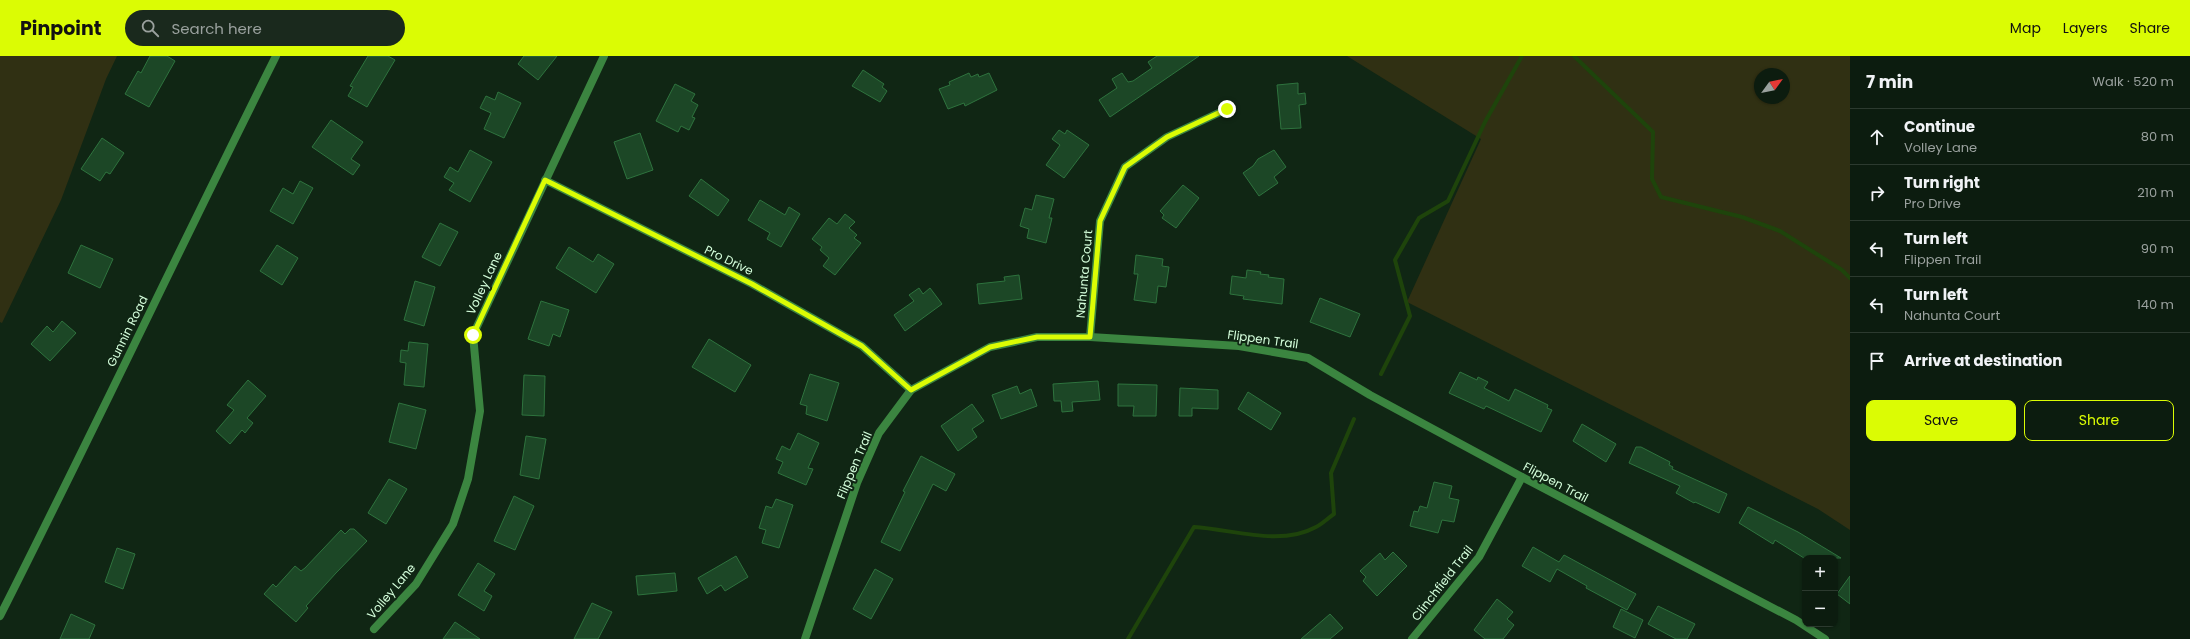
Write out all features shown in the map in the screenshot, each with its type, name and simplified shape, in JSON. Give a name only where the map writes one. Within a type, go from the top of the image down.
[{"type":"street","name":"Gunnin Road","points":[[0,616],[79,459],[142,325],[276,56]]},
{"type":"street","name":"Volley Lane","points":[[374,629],[416,584],[452,524],[468,479],[480,411],[473,335],[604,56]]},
{"type":"street","name":"Nahunta Court","points":[[1090,337],[1100,221],[1125,167],[1167,137],[1227,109]]},
{"type":"street","name":"Pro Drive","points":[[545,180],[752,284],[862,346],[911,390]]},
{"type":"street","name":"Flippen Trail","points":[[805,639],[857,483],[879,433],[911,390],[990,347],[1037,337],[1090,337],[1239,346],[1308,358],[1370,395],[1522,477],[1789,616],[1825,639]]},
{"type":"street","name":"Clinchfield Trail","points":[[1417,637],[1479,557],[1522,477]]},
{"type":"shaded area","points":[[0,56],[117,56],[106,79],[61,200],[2,323],[0,322]]},
{"type":"shaded area","points":[[1347,56],[1850,56],[1850,530],[1818,509],[1407,302],[1481,139]]},
{"type":"building","points":[[150,56],[167,56],[175,61],[149,107],[125,94],[138,71],[141,73]]},
{"type":"building","points":[[368,56],[388,56],[395,60],[367,107],[348,96],[353,87],[350,86]]},
{"type":"building","points":[[524,56],[557,56],[538,80],[518,64]]},
{"type":"building","points":[[1157,56],[1199,56],[1110,117],[1099,100],[1117,88],[1112,79],[1122,73],[1128,82],[1133,81],[1152,68],[1148,62]]},
{"type":"building","points":[[863,70],[884,84],[882,87],[887,91],[880,102],[852,86]]},
{"type":"building","points":[[969,73],[971,77],[978,74],[979,77],[989,73],[997,90],[965,106],[964,103],[948,109],[939,89],[950,85],[949,82]]},
{"type":"building","points":[[1298,83],[1298,94],[1305,93],[1306,104],[1299,105],[1301,128],[1281,129],[1277,85]]},
{"type":"building","points":[[675,84],[695,94],[691,101],[698,105],[692,117],[695,118],[689,130],[681,126],[678,132],[656,121]]},
{"type":"building","points":[[498,92],[521,103],[504,138],[484,129],[491,113],[480,108],[486,96],[495,100]]},
{"type":"building","points":[[331,120],[363,142],[351,159],[360,165],[353,175],[312,147]]},
{"type":"building","points":[[1059,130],[1065,134],[1067,130],[1089,145],[1064,178],[1046,165],[1060,145],[1052,139]]},
{"type":"building","points":[[640,133],[653,170],[627,179],[614,142]]},
{"type":"building","points":[[102,138],[124,153],[110,174],[106,172],[100,181],[81,169]]},
{"type":"building","points":[[470,150],[492,162],[470,202],[449,190],[454,183],[444,177],[450,167],[458,172]]},
{"type":"building","points":[[1274,150],[1286,167],[1274,177],[1278,183],[1259,196],[1243,173],[1253,166],[1258,159]]},
{"type":"building","points":[[701,179],[729,200],[718,216],[689,196]]},
{"type":"building","points":[[300,181],[313,188],[293,224],[270,211],[283,188],[293,194]]},
{"type":"building","points":[[1183,185],[1199,198],[1176,228],[1162,218],[1164,215],[1160,211]]},
{"type":"building","points":[[1036,195],[1054,199],[1049,218],[1052,218],[1046,243],[1027,238],[1029,229],[1020,226],[1025,208],[1032,210]]},
{"type":"building","points":[[760,200],[785,215],[789,207],[800,214],[781,247],[767,239],[770,233],[748,220]]},
{"type":"building","points":[[845,214],[855,222],[849,228],[857,235],[854,238],[861,243],[835,275],[823,266],[829,258],[820,250],[822,247],[812,239],[829,218],[837,224]]},
{"type":"building","points":[[440,223],[458,232],[440,266],[422,257]]},
{"type":"building","points":[[81,245],[113,259],[100,288],[68,273]]},
{"type":"building","points":[[277,245],[298,258],[282,285],[260,271]]},
{"type":"building","points":[[569,247],[593,262],[598,254],[614,264],[596,293],[556,268]]},
{"type":"building","points":[[1136,255],[1163,259],[1162,266],[1169,267],[1166,287],[1158,286],[1156,303],[1134,300],[1138,274],[1134,274]]},
{"type":"building","points":[[1247,270],[1261,272],[1260,274],[1269,275],[1268,277],[1284,279],[1282,304],[1243,299],[1244,296],[1230,294],[1232,276],[1246,278]]},
{"type":"building","points":[[1019,275],[1022,299],[979,304],[977,284],[1005,281],[1004,277]]},
{"type":"building","points":[[415,281],[435,287],[424,326],[404,320]]},
{"type":"building","points":[[919,288],[923,294],[930,288],[942,304],[905,331],[894,315],[914,301],[909,295]]},
{"type":"building","points":[[1320,298],[1360,314],[1350,337],[1310,322]]},
{"type":"building","points":[[541,301],[569,310],[560,337],[553,334],[549,346],[528,339]]},
{"type":"building","points":[[62,321],[76,333],[50,361],[31,344],[47,326],[53,332]]},
{"type":"building","points":[[709,339],[751,365],[735,392],[692,367]]},
{"type":"building","points":[[409,342],[428,344],[424,387],[404,385],[406,363],[400,362],[401,350],[408,351]]},
{"type":"building","points":[[1460,372],[1477,380],[1478,377],[1488,382],[1484,388],[1509,401],[1515,389],[1548,405],[1547,408],[1552,410],[1541,432],[1486,406],[1484,409],[1449,393]]},
{"type":"building","points":[[810,374],[839,383],[827,421],[806,414],[807,406],[800,404]]},
{"type":"building","points":[[524,375],[545,376],[544,416],[522,415]]},
{"type":"building","points":[[248,380],[266,396],[247,418],[253,423],[245,433],[242,430],[230,444],[216,431],[234,410],[227,405]]},
{"type":"building","points":[[1098,381],[1100,400],[1072,402],[1073,411],[1062,412],[1061,401],[1054,401],[1053,384]]},
{"type":"building","points":[[1118,384],[1157,385],[1156,416],[1133,416],[1134,406],[1118,406]]},
{"type":"building","points":[[1017,386],[1020,394],[1031,389],[1037,406],[1001,419],[992,395]]},
{"type":"building","points":[[1180,388],[1218,390],[1218,409],[1192,408],[1192,416],[1179,416]]},
{"type":"building","points":[[1248,392],[1281,413],[1271,430],[1238,409]]},
{"type":"building","points":[[399,403],[426,410],[416,449],[389,442]]},
{"type":"building","points":[[972,404],[984,421],[972,429],[977,437],[958,451],[941,426]]},
{"type":"building","points":[[1582,424],[1616,444],[1606,462],[1573,441]]},
{"type":"building","points":[[798,433],[819,443],[808,468],[813,469],[806,485],[778,473],[783,462],[776,459],[782,446],[790,450]]},
{"type":"building","points":[[526,436],[546,439],[539,479],[520,475]]},
{"type":"building","points":[[1636,447],[1641,447],[1670,462],[1669,465],[1673,467],[1672,469],[1727,494],[1719,513],[1695,502],[1694,503],[1676,493],[1680,486],[1629,463]]},
{"type":"building","points":[[921,456],[955,474],[946,491],[933,484],[900,551],[881,542],[905,492],[903,491]]},
{"type":"building","points":[[389,479],[407,489],[386,524],[368,513]]},
{"type":"building","points":[[1434,482],[1452,486],[1449,498],[1459,500],[1454,522],[1442,520],[1438,533],[1410,526],[1414,511],[1418,512],[1420,506],[1427,508]]},
{"type":"building","points":[[514,496],[534,506],[515,550],[494,541]]},
{"type":"building","points":[[776,499],[793,505],[779,548],[762,543],[766,530],[759,528],[766,506],[772,508]]},
{"type":"building","points":[[1748,507],[1798,532],[1836,555],[1802,555],[1802,557],[1775,540],[1773,544],[1739,523]]},
{"type":"building","points":[[350,529],[354,529],[367,541],[306,606],[308,608],[296,622],[264,594],[273,584],[276,587],[295,566],[301,571],[305,568],[341,530],[345,534]]},
{"type":"building","points":[[1533,547],[1559,562],[1564,555],[1636,594],[1627,610],[1586,588],[1587,586],[1557,569],[1550,582],[1522,566]]},
{"type":"building","points":[[117,548],[135,554],[123,589],[105,582]]},
{"type":"building","points":[[1393,552],[1407,566],[1377,596],[1363,581],[1366,577],[1360,571],[1380,553],[1385,560]]},
{"type":"building","points":[[736,556],[748,577],[725,591],[721,585],[707,594],[698,578]]},
{"type":"building","points":[[478,563],[495,574],[484,591],[492,596],[484,611],[458,595]]},
{"type":"building","points":[[875,569],[893,579],[871,619],[853,609]]},
{"type":"building","points":[[675,573],[677,591],[638,595],[636,576]]},
{"type":"building","points":[[1850,576],[1850,604],[1838,595]]},
{"type":"building","points":[[1497,599],[1513,612],[1507,619],[1514,625],[1503,639],[1485,639],[1474,630]]},
{"type":"building","points":[[592,603],[612,612],[598,639],[574,639]]},
{"type":"building","points":[[1658,606],[1695,624],[1687,639],[1676,639],[1648,624]]},
{"type":"building","points":[[1621,609],[1643,620],[1635,638],[1613,627]]},
{"type":"building","points":[[71,614],[95,625],[89,639],[60,639]]},
{"type":"building","points":[[1330,614],[1343,628],[1330,639],[1301,639]]},
{"type":"building","points":[[455,622],[480,639],[443,639]]},
{"type":"waterway","points":[[1381,374],[1410,316],[1395,260],[1419,218],[1448,201],[1485,122],[1522,56]]},
{"type":"waterway","points":[[1574,56],[1653,132],[1652,179],[1661,197],[1742,217],[1780,231],[1842,270],[1850,278]]},
{"type":"waterway","points":[[1128,639],[1194,527],[1256,535],[1287,536],[1302,533],[1316,527],[1334,514],[1331,473],[1354,419]]},
{"type":"route","points":[[473,335],[545,180],[713,266],[752,284],[862,346],[911,390],[990,347],[1037,337],[1090,337],[1100,221],[1125,167],[1167,137],[1227,109]]}]
